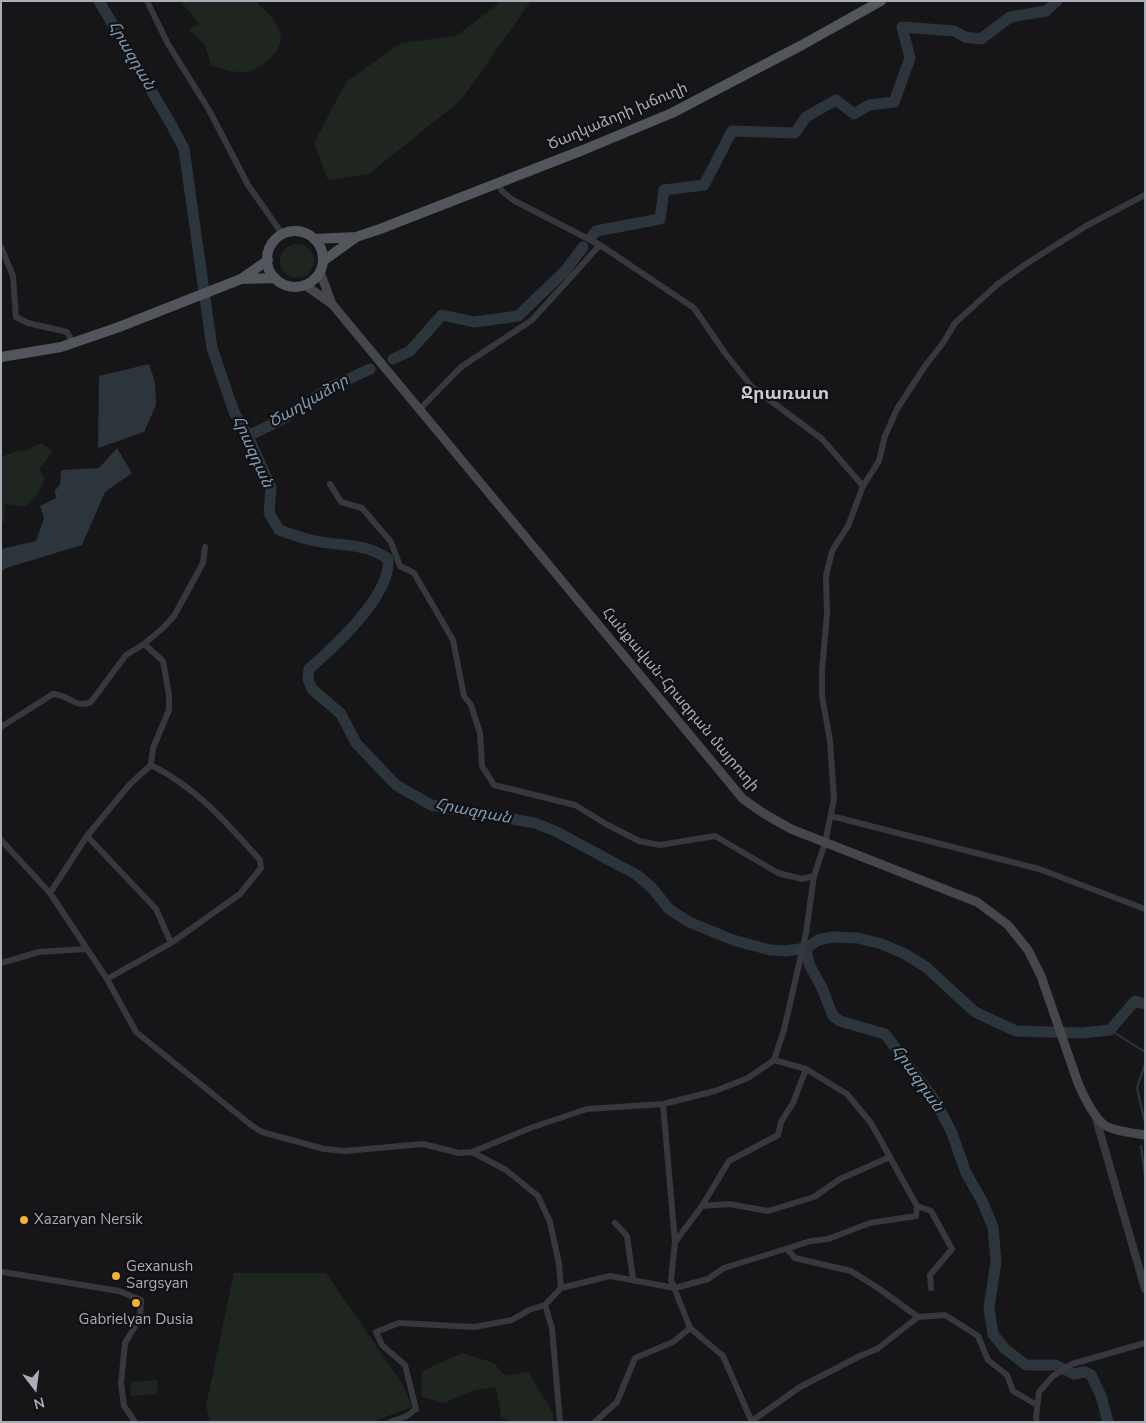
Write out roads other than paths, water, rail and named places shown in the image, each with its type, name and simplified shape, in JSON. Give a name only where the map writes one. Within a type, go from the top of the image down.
[{"type":"main road","name":"Ծաղկաձորի խճուղի","points":[[323,261],[356,237],[584,150],[672,113],[802,46],[881,1]]},
{"type":"main road","points":[[299,232],[314,239],[322,253],[323,261],[316,278],[305,285],[291,287],[282,284],[271,272],[268,260],[270,248],[283,235],[299,232]]},
{"type":"main road","name":"Ծաղկաձորի խճուղի","points":[[314,239],[356,237]]},
{"type":"main road","points":[[1,357],[38,352],[73,343],[119,327],[241,279],[268,260]]},
{"type":"main road","name":"Հանքավան-Հրազդան մայրուղի","points":[[320,272],[332,304]]},
{"type":"main road","points":[[241,279],[275,278]]},
{"type":"main road","name":"Հանքավան-Հրազդան մայրուղի","points":[[305,285],[332,304],[743,799],[791,829],[977,902],[1008,925],[1028,950],[1041,976],[1085,1099],[1104,1125],[1121,1131],[1145,1135]]},
{"type":"street","points":[[147,1],[168,44],[209,110],[248,185],[283,235]]},
{"type":"street","points":[[497,183],[503,192],[513,200],[600,245],[694,308],[725,353],[752,387],[822,439],[862,486]]},
{"type":"street","points":[[1,840],[50,893],[107,979],[136,1032],[262,1132],[331,1150],[345,1151],[423,1144],[459,1153],[472,1152],[533,1127],[587,1109],[663,1104],[715,1092],[748,1078],[774,1060],[784,1030],[806,933],[814,876],[825,843],[834,799],[830,742],[822,696],[822,670],[827,614],[826,576],[832,552],[848,526],[862,486],[879,461],[886,436],[897,409],[956,323],[998,284],[1026,264],[1086,226],[1145,195]]},
{"type":"street","points":[[420,409],[461,367],[532,320],[600,245]]},
{"type":"street","points":[[1,247],[13,276],[16,317],[28,323],[67,332],[73,343]]},
{"type":"street","points":[[330,484],[341,502],[362,508],[391,542],[400,566],[414,572],[453,640],[464,696],[471,705],[480,733],[482,766],[494,785],[575,805],[639,841],[660,845],[715,836],[778,873],[802,879],[814,876]]},
{"type":"street","points":[[1,727],[53,694],[61,695],[79,704],[84,705],[91,702],[126,655],[144,644],[174,616],[203,563],[205,547]]},
{"type":"street","points":[[50,893],[87,836],[130,784],[152,765],[153,748],[168,710],[169,695],[163,661],[144,644]]},
{"type":"street","points":[[107,979],[171,943],[240,894],[261,868],[260,860],[214,809],[174,776],[152,765]]},
{"type":"street","points":[[831,816],[1039,869],[1145,909]]},
{"type":"street","points":[[87,836],[156,909],[171,943]]},
{"type":"street","points":[[1,963],[39,952],[87,949]]},
{"type":"street","points":[[390,1422],[407,1416],[416,1409],[405,1365],[382,1345],[376,1332],[400,1323],[474,1327],[512,1320],[529,1310],[545,1305],[561,1288],[610,1276],[675,1288],[708,1279],[724,1268],[811,1241],[828,1239],[870,1223],[916,1216],[917,1206],[871,1123],[847,1094],[806,1069],[774,1060]]},
{"type":"street","points":[[675,1242],[702,1206],[729,1161],[778,1135],[781,1122],[793,1103],[806,1069]]},
{"type":"street","points":[[663,1104],[675,1242],[671,1280],[690,1328],[723,1356],[752,1421],[800,1387],[877,1349],[918,1317],[944,1315],[978,1336],[988,1360],[1007,1375],[1013,1391],[1037,1405]]},
{"type":"street","points":[[1094,1111],[1145,1288]]},
{"type":"street","points":[[472,1152],[506,1170],[538,1196],[550,1222],[559,1264],[561,1288]]},
{"type":"street","points":[[702,1206],[729,1204],[768,1211],[814,1197],[840,1179],[890,1157]]},
{"type":"street","points":[[917,1206],[931,1211],[952,1249],[930,1275],[931,1288]]},
{"type":"street","points":[[615,1223],[627,1236],[633,1280]]},
{"type":"street","points":[[786,1249],[794,1258],[851,1271],[918,1317]]},
{"type":"street","points":[[4,1272],[119,1292],[141,1300],[140,1318],[125,1343],[121,1383],[124,1406],[135,1422]]},
{"type":"street","points":[[545,1305],[552,1328],[560,1422]]},
{"type":"street","points":[[600,1420],[617,1402],[635,1358],[673,1342],[690,1328]]},
{"type":"street","points":[[1035,1421],[1039,1392],[1053,1376],[1072,1364],[1145,1343]]},
{"type":"waterway","name":"Հրազդան","points":[[99,1],[184,149],[212,348],[234,412],[248,436],[271,488],[269,513],[279,530],[311,540],[362,547],[388,559],[387,573],[381,588],[371,604],[346,634],[309,669],[308,679],[312,689],[341,714],[356,743],[396,785],[431,805],[535,823],[555,831],[637,875],[652,888],[669,909],[689,922],[733,940],[770,950],[786,951],[806,948],[818,940],[833,937],[858,938],[882,944],[905,954],[926,967],[975,1012],[1016,1031],[1082,1033],[1110,1030],[1135,1001],[1145,1004]]},
{"type":"waterway","name":"Ծաղկաձոր","points":[[592,236],[596,231],[660,219],[664,190],[704,185],[732,131],[795,133],[806,117],[836,100],[854,114],[869,105],[894,102],[910,58],[902,27],[954,31],[965,37],[981,39],[1010,17],[1046,11],[1057,1]]},
{"type":"waterway","name":"Ծաղկաձոր","points":[[393,359],[410,351],[442,315],[474,322],[518,316],[565,271],[583,247]]},
{"type":"waterway","name":"Ծաղկաձոր","points":[[248,436],[281,420],[329,388],[370,369]]},
{"type":"waterway","name":"Հրազդան","points":[[806,948],[809,964],[822,988],[833,1016],[840,1021],[885,1034],[936,1102],[952,1133],[966,1173],[982,1201],[993,1227],[996,1262],[989,1308],[993,1334],[1005,1349],[1026,1365],[1055,1365],[1074,1374],[1085,1372],[1091,1375],[1101,1396],[1108,1422]]},
{"type":"waterway","points":[[1110,1030],[1145,1052]]},
{"type":"waterway","points":[[1145,1064],[1137,1088],[1145,1123]]},
{"type":"waterway","points":[[1141,1146],[1145,1177]]},
{"type":"place","name":"Xazaryan Nersik","points":[[24,1220]]},
{"type":"place","name":"Gexanush Sargsyan","points":[[116,1276]]},
{"type":"place","name":"Gabrielyan Dusia","points":[[136,1303]]},
{"type":"district","name":"Ջրառատ","points":[[785,395]]}]
